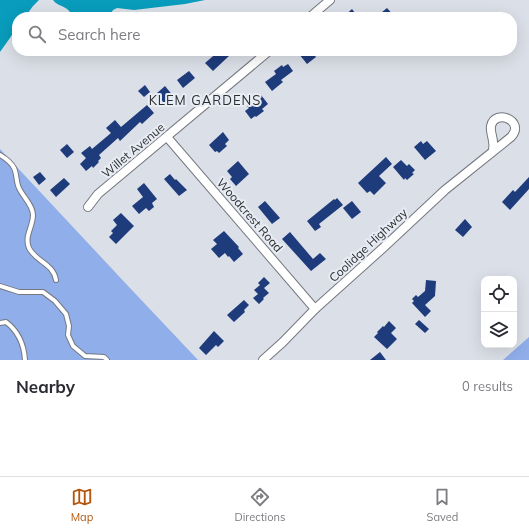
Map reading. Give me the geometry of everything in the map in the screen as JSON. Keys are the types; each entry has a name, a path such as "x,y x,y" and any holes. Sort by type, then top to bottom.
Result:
{"street":[{"path":"316,12 330,0"},
{"name":"Willet Avenue","path":"88,207 98,194 263,56"},
{"name":"Woodcrest Road","path":"167,137 315,309"},
{"name":"Coolidge Highway","path":"263,360 315,309 445,190 493,151"}],"lane":[{"path":"0,155 14,168 18,188 30,205 33,214 27,238 29,247 34,256 50,267 55,274 56,280"},
{"path":"0,286 19,292 43,292 55,301 66,314 69,326 68,335 73,346 85,356 104,357 107,360"},
{"path":"0,323 6,322 16,331 21,342 25,360"}],"shaded area":[{"path":"0,0 39,0 29,12 12,12 12,35 0,52"},
{"path":"53,0 205,0 134,10 117,8 112,12 70,12 66,8 57,4"},
{"path":"0,149 129,287 198,360 0,360"},
{"path":"529,337 529,360 503,360 517,348"}],"building":[{"path":"387,8 391,12 382,12"},
{"path":"213,56 229,56 213,71 205,63"},
{"path":"301,56 315,56 316,57 307,64"},
{"path":"288,64 293,71 281,80 283,82 272,91 265,82 276,74 274,71 282,65 283,67"},
{"path":"189,71 195,78 183,88 177,80"},
{"path":"145,85 150,92 144,97 138,91"},
{"path":"165,86 174,97 165,104 156,94"},
{"path":"261,95 268,104 262,109 264,111 251,119 245,111 249,108 247,106"},
{"path":"147,105 154,113 142,124 140,122 120,141 118,138 99,155 101,158 98,161 99,162 93,168 92,166 86,171 80,164 86,158 81,153 90,146 92,149 111,133 106,128 115,120 121,127"},
{"path":"223,132 229,140 225,144 227,146 219,153 217,151 215,152 209,145"},
{"path":"421,141 423,144 427,141 436,151 425,160 414,147"},
{"path":"67,144 74,152 67,158 60,150"},
{"path":"386,157 392,164 379,176 386,183 374,195 370,191 367,193 358,183"},
{"path":"401,160 407,166 409,164 415,170 412,173 414,174 407,180 405,178 404,180 393,167"},
{"path":"238,161 249,174 236,186 230,179 232,177 227,171"},
{"path":"40,172 46,179 39,185 33,177"},
{"path":"170,174 187,190 179,196 164,179"},
{"path":"529,177 529,189 510,210 502,202 513,190 515,192"},
{"path":"64,178 70,184 56,197 50,190"},
{"path":"144,183 157,199 152,203 154,207 149,211 146,208 139,214 132,206 143,197 137,189"},
{"path":"337,198 343,205 319,224 321,227 315,231 307,221"},
{"path":"265,201 280,218 272,224 258,207"},
{"path":"352,201 361,212 352,219 343,208"},
{"path":"121,213 134,226 116,244 109,237 113,233 111,231 117,225 113,220"},
{"path":"465,219 472,227 463,237 455,230"},
{"path":"224,231 239,247 238,248 243,254 234,262 225,253 219,258 211,249 217,244 213,240"},
{"path":"290,232 313,259 320,253 326,259 311,271 282,239"},
{"path":"264,277 270,283 264,288 269,293 259,304 253,298 258,294 254,290 260,285 258,283"},
{"path":"426,280 436,281 435,296 425,305 431,311 425,317 412,303 414,301 412,299 416,295 418,297 425,291"},
{"path":"244,300 249,305 244,310 245,312 234,322 227,315"},
{"path":"419,320 429,329 425,333 415,324"},
{"path":"389,321 396,328 391,333 397,339 387,349 374,337 378,333 377,332"},
{"path":"214,331 224,341 218,347 216,345 206,355 199,348"},
{"path":"380,352 386,360 370,360"}],"district":[{"name":"KLEM GARDENS","path":"205,100"}]}
